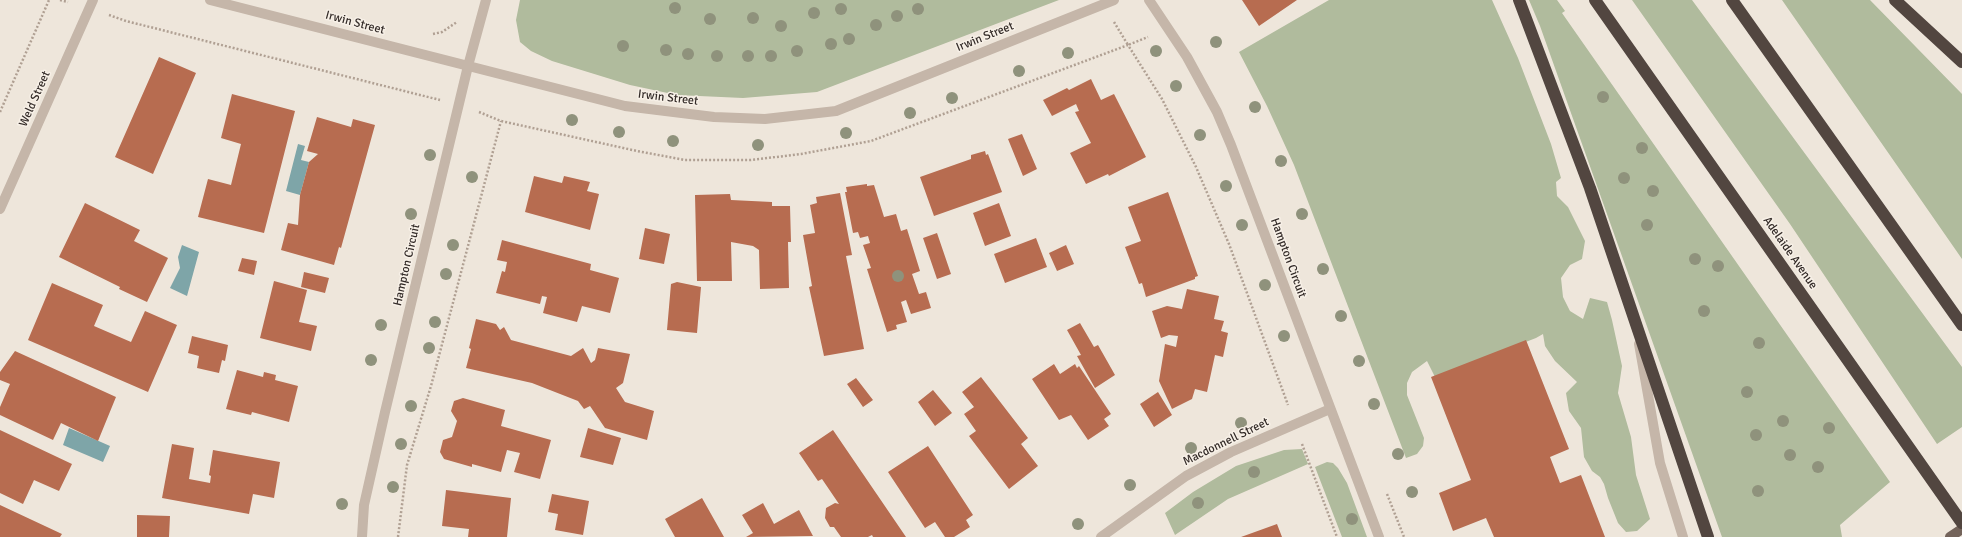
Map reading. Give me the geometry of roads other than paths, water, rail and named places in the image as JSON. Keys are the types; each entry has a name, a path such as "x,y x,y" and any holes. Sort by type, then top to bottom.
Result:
{"highway":[{"path":"1519,0 1590,188 1708,537"},
{"name":"Adelaide Avenue","path":"1595,0 1962,523"},
{"path":"1732,0 1962,325"},
{"path":"1895,0 1962,62"}],"main road":[{"path":"1950,537 1962,529"}],"street":[{"name":"Irwin Street","path":"210,0 275,15 625,106 714,117 765,119 836,111 1114,0"},
{"name":"Hampton Circuit","path":"362,537 364,505 385,412 468,66 486,0"},
{"name":"Hampton Circuit","path":"1149,0 1187,57 1217,112 1239,166 1379,537"},
{"name":"Weld Street","path":"0,208 91,4"},
{"path":"1634,320 1660,463 1683,537"},
{"name":"Macdonnell Street","path":"1102,537 1186,476 1231,452 1330,409"}],"water":[{"path":"298,144 305,146 301,160 309,162 300,195 286,191"},
{"path":"182,245 199,252 187,296 170,288 180,268 178,257"},
{"path":"69,428 110,446 103,462 63,445"}]}
